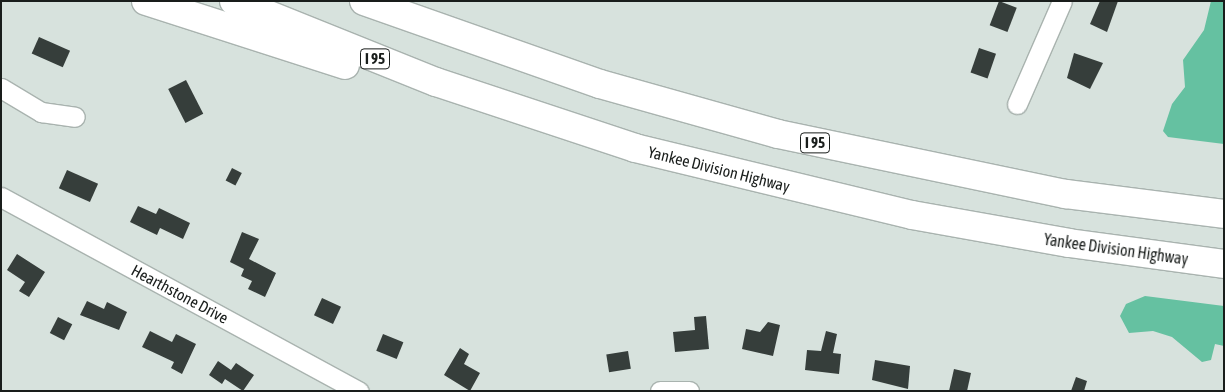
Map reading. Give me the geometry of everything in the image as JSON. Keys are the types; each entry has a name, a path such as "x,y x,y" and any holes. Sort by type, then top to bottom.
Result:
{"highway":[{"path":"146,1 353,67 519,110"},
{"name":"Yankee Division Highway","path":"234,1 436,82 644,150 912,215 1068,243 1224,264"},
{"name":"I 95","path":"364,1 417,22 600,84 778,134 1017,185 1224,214"},
{"path":"380,1 417,22"}],"street":[{"path":"1016,104 1062,1"},
{"path":"1,88 41,112 75,117"},
{"name":"Hearthstone Drive","path":"1,197 359,391"},
{"path":"660,391 689,391"}],"green space":[{"path":"1211,1 1224,1 1224,144 1168,137 1163,131 1172,104 1185,87 1183,60 1204,30"},
{"path":"1145,296 1224,306 1224,346 1215,344 1211,360 1202,362 1172,337 1153,331 1129,333 1120,316 1126,304"}],"building":[{"path":"999,1 1017,8 1007,32 990,25"},
{"path":"1100,1 1118,1 1107,32 1090,24"},
{"path":"39,37 70,51 63,67 32,53"},
{"path":"979,48 996,54 988,78 971,73"},
{"path":"1074,53 1103,63 1090,89 1067,78"},
{"path":"186,80 203,114 185,123 168,89"},
{"path":"232,168 242,173 235,185 226,180"},
{"path":"67,170 98,184 90,202 59,188"},
{"path":"138,206 156,214 159,208 190,223 183,239 160,228 157,235 130,222"},
{"path":"242,232 259,239 249,259 276,273 265,297 248,289 252,281 241,276 244,269 230,262"},
{"path":"17,254 45,272 29,297 19,291 25,282 7,270"},
{"path":"322,298 341,307 333,324 314,315"},
{"path":"87,301 104,309 107,302 127,312 119,330 80,315"},
{"path":"706,316 709,349 675,352 673,332 695,330 694,317"},
{"path":"58,317 72,324 64,340 50,333"},
{"path":"768,322 780,325 773,356 742,349 746,329 760,332"},
{"path":"150,331 172,342 176,334 196,344 182,374 171,368 174,362 142,347"},
{"path":"826,331 837,334 833,353 841,354 839,374 805,370 807,350 821,351"},
{"path":"383,334 403,342 397,359 376,351"},
{"path":"460,348 469,354 464,364 480,373 470,391 444,375"},
{"path":"628,351 631,369 609,372 606,354"},
{"path":"875,360 910,366 908,389 872,380"},
{"path":"218,361 231,370 236,363 254,375 243,391 225,379 222,384 209,375"},
{"path":"954,369 971,373 967,391 949,391"},
{"path":"1076,377 1087,381 1084,391 1071,391"}]}
